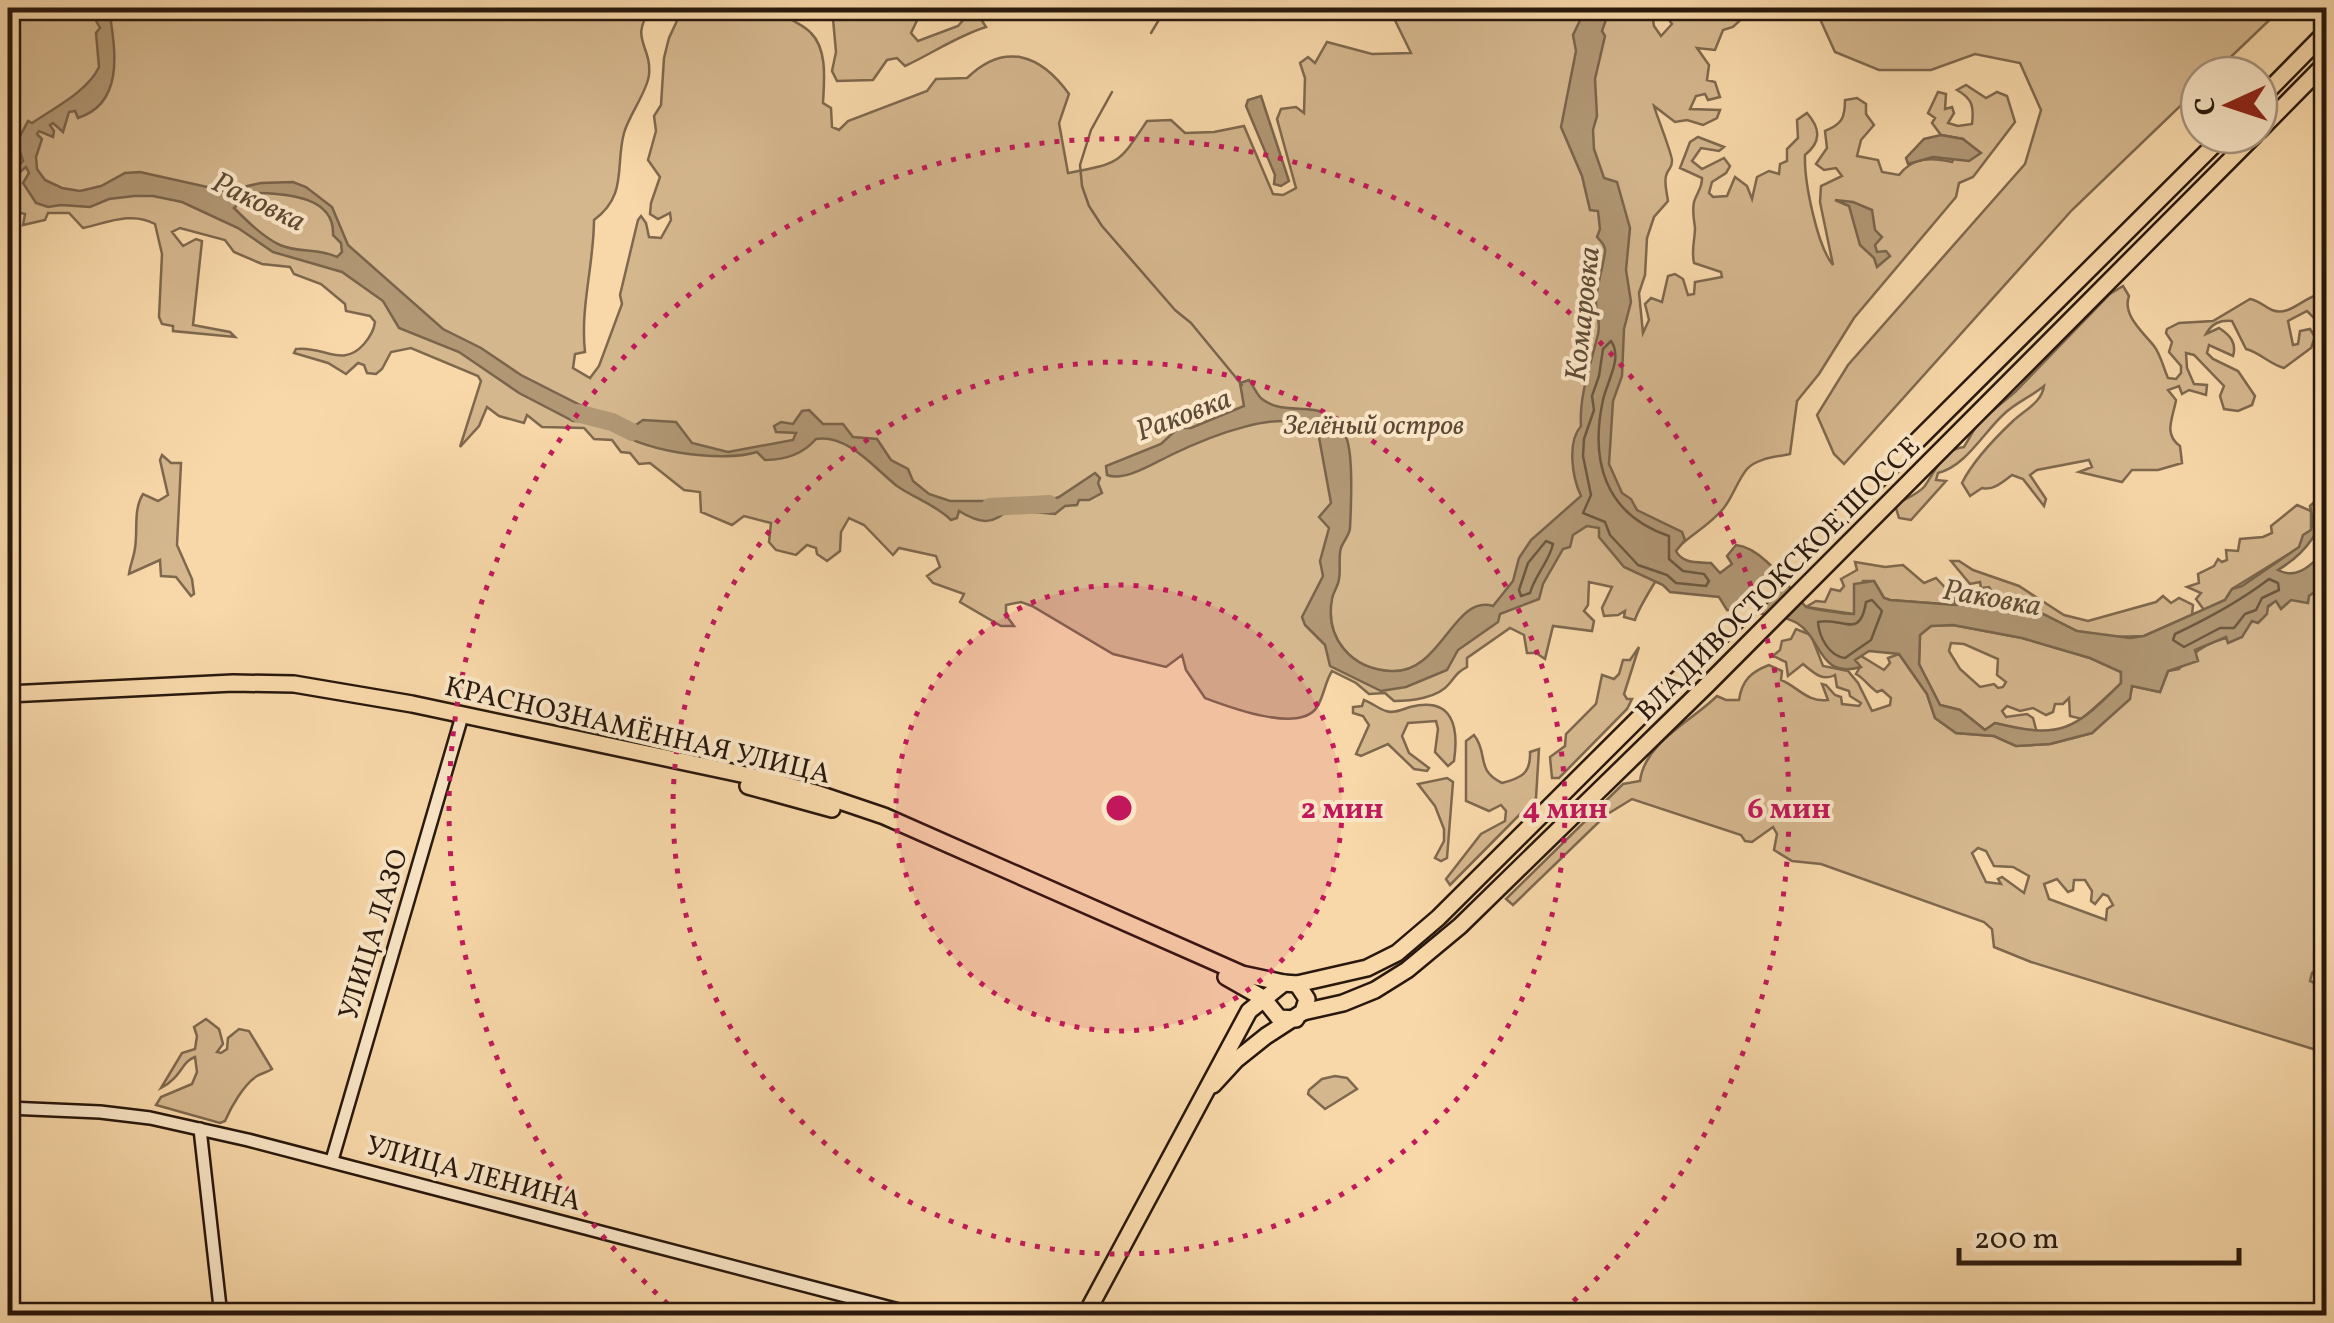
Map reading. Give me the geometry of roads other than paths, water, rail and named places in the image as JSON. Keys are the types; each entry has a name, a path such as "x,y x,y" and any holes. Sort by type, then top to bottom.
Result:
{"highway":[{"path":"2279,80 2326,32"},
{"name":"ВЛАДИВОСТОКСКОЕ ШОССЕ","path":"2279,111 2326,63"},
{"name":"ВЛАДИВОСТОКСКОЕ ШОССЕ","path":"1290,984 1367,968 1413,941 2204,155"},
{"name":"ВЛАДИВОСТОКСКОЕ ШОССЕ","path":"1204,1095 1236,1060 1266,1036 1300,1016 1375,990 1438,946 1708,685 2235,155"},
{"path":"1950,408 1960,414 1964,425"},
{"name":"КРАСНОЗНАМЁННАЯ УЛИЦА","path":"8,694 267,682 564,741 802,794 944,841 1242,974 1290,984"},
{"name":"КРАСНОЗНАМЁННАЯ УЛИЦА","path":"8,704 259,691 334,693 460,723 564,741"},
{"path":"1639,719 1649,724 1655,736"},
{"name":"КРАСНОЗНАМЁННАЯ УЛИЦА","path":"802,794 904,833 1223,976 1263,998 1279,1018 1300,1016"},
{"path":"1086,1316 1249,1011 1263,998 1290,984 1306,994 1300,1016"}],"main road":[{"name":"УЛИЦА ЛАЗО","path":"332,1160 460,723"},
{"name":"УЛИЦА ЛЕНИНА","path":"8,1108 100,1112 200,1129 332,1160 922,1316"},
{"path":"200,1129 221,1316"}],"water":[{"path":"77,8 109,8 114,55 111,86 94,110 78,118 75,111 69,112 63,132 53,123 53,137 39,131 42,139 37,169 45,180 80,191 101,186 125,173 140,172 225,191 261,183 293,182 306,187 332,207 348,245 443,329 582,406 600,421 573,421 519,393 459,352 399,328 383,301 342,272 273,252 238,228 182,202 134,196 109,199 90,207 48,207 36,203 23,183 29,173 26,167 20,172 23,161 17,142 28,121 32,123 70,98 94,76 99,67 96,33 100,28 91,12","holes":["249,194 296,197 318,205 332,222 333,235 341,243 342,252 337,257 294,249 261,233 234,208"]},
{"path":"1586,8 1610,8 1602,31 1605,36 1595,79 1594,149 1604,178 1617,182 1630,228 1626,270 1631,302 1624,329 1622,376 1613,401 1609,464 1622,493 1637,510 1682,532 1685,540 1676,551 1682,558 1711,563 1720,573 1732,564 1727,556 1736,545 1746,548 1775,570 1806,607 1854,614 1854,584 1874,581 1884,598 1890,600 1956,605 1984,601 2041,613 2077,631 2130,638 2144,636 2225,600 2232,589 2299,547 2303,535 2311,530 2310,506 2326,491 2323,516 2313,537 2278,570 2298,572 2326,551 2326,583 2309,596 2308,603 2291,600 2281,609 2276,601 2268,606 2267,614 2258,623 2252,621 2242,637 2228,643 2226,637 2195,650 2198,661 2168,671 2160,692 2132,686 2130,699 2092,733 2050,744 2016,746 1994,736 1956,733 1935,718 1927,694 1899,654 1869,651 1855,660 1861,667 1837,667 1829,663 1797,623 1772,615 1727,610 1719,597 1670,592 1624,567 1599,537 1599,528 1587,526 1573,535 1570,547 1563,549 1539,599 1500,614 1498,622 1458,650 1447,670 1406,687 1381,691 1330,666 1325,645 1302,617 1323,576 1320,561 1329,528 1319,517 1331,503 1318,432 1304,424 1267,422 1204,441 1131,474 1107,475 1106,466 1161,444 1178,428 1191,428 1244,406 1240,383 1249,380 1260,397 1273,405 1329,415 1338,423 1349,445 1350,528 1340,552 1331,613 1337,638 1353,658 1377,669 1408,669 1435,649 1467,612 1479,605 1493,606 1513,581 1519,558 1531,540 1581,496 1572,450 1581,426 1584,391 1599,330 1596,297 1605,249 1597,237 1598,211 1590,210 1582,176 1561,127 1576,51 1573,35","holes":["1953,625 2022,638 2090,658 2121,672 2121,683 2090,712 2065,727 2036,730 1995,723 1985,730 1960,710 1940,705 1919,664 1920,635 1931,626"]},
{"path":"1261,96 1289,181 1281,186 1274,184 1275,175 1246,106 1248,100"},
{"path":"1941,135 1963,139 1981,153 1969,161 1933,157 1908,164 1906,158 1924,139"},
{"path":"1835,200 1872,210 1875,230 1882,237 1875,245 1877,252 1886,251 1890,256 1877,267 1874,258 1860,245 1849,206"},
{"path":"809,410 823,424 843,424 853,437 877,439 891,460 908,469 913,481 929,494 950,501 1001,501 1012,506 993,520 974,519 959,511 957,518 951,520 897,486 850,447 828,439 816,439 793,455 765,460 757,452 723,456 680,453 638,442 609,425 616,421 630,429 643,420 676,422 692,443 728,452 793,440 796,433 776,432 774,426 781,422 793,424 802,411"},
{"path":"1095,473 1100,478 1102,493 1089,500 1079,500 1077,505 1065,506 1055,514 1034,512 1029,507 1059,497"}],"waterway":[{"path":"1151,33 1166,8"},
{"path":"1112,92 1091,130 1080,165 1089,206 1102,226 1242,385"},
{"name":"Раковка","path":"577,413 632,432"},
{"name":"Раковка","path":"990,507 1049,504"}],"water label":[{"name":"Комаровка","path":"1582,314"}],"park label":[{"name":"Зелёный остров","path":"1374,424"}]}
